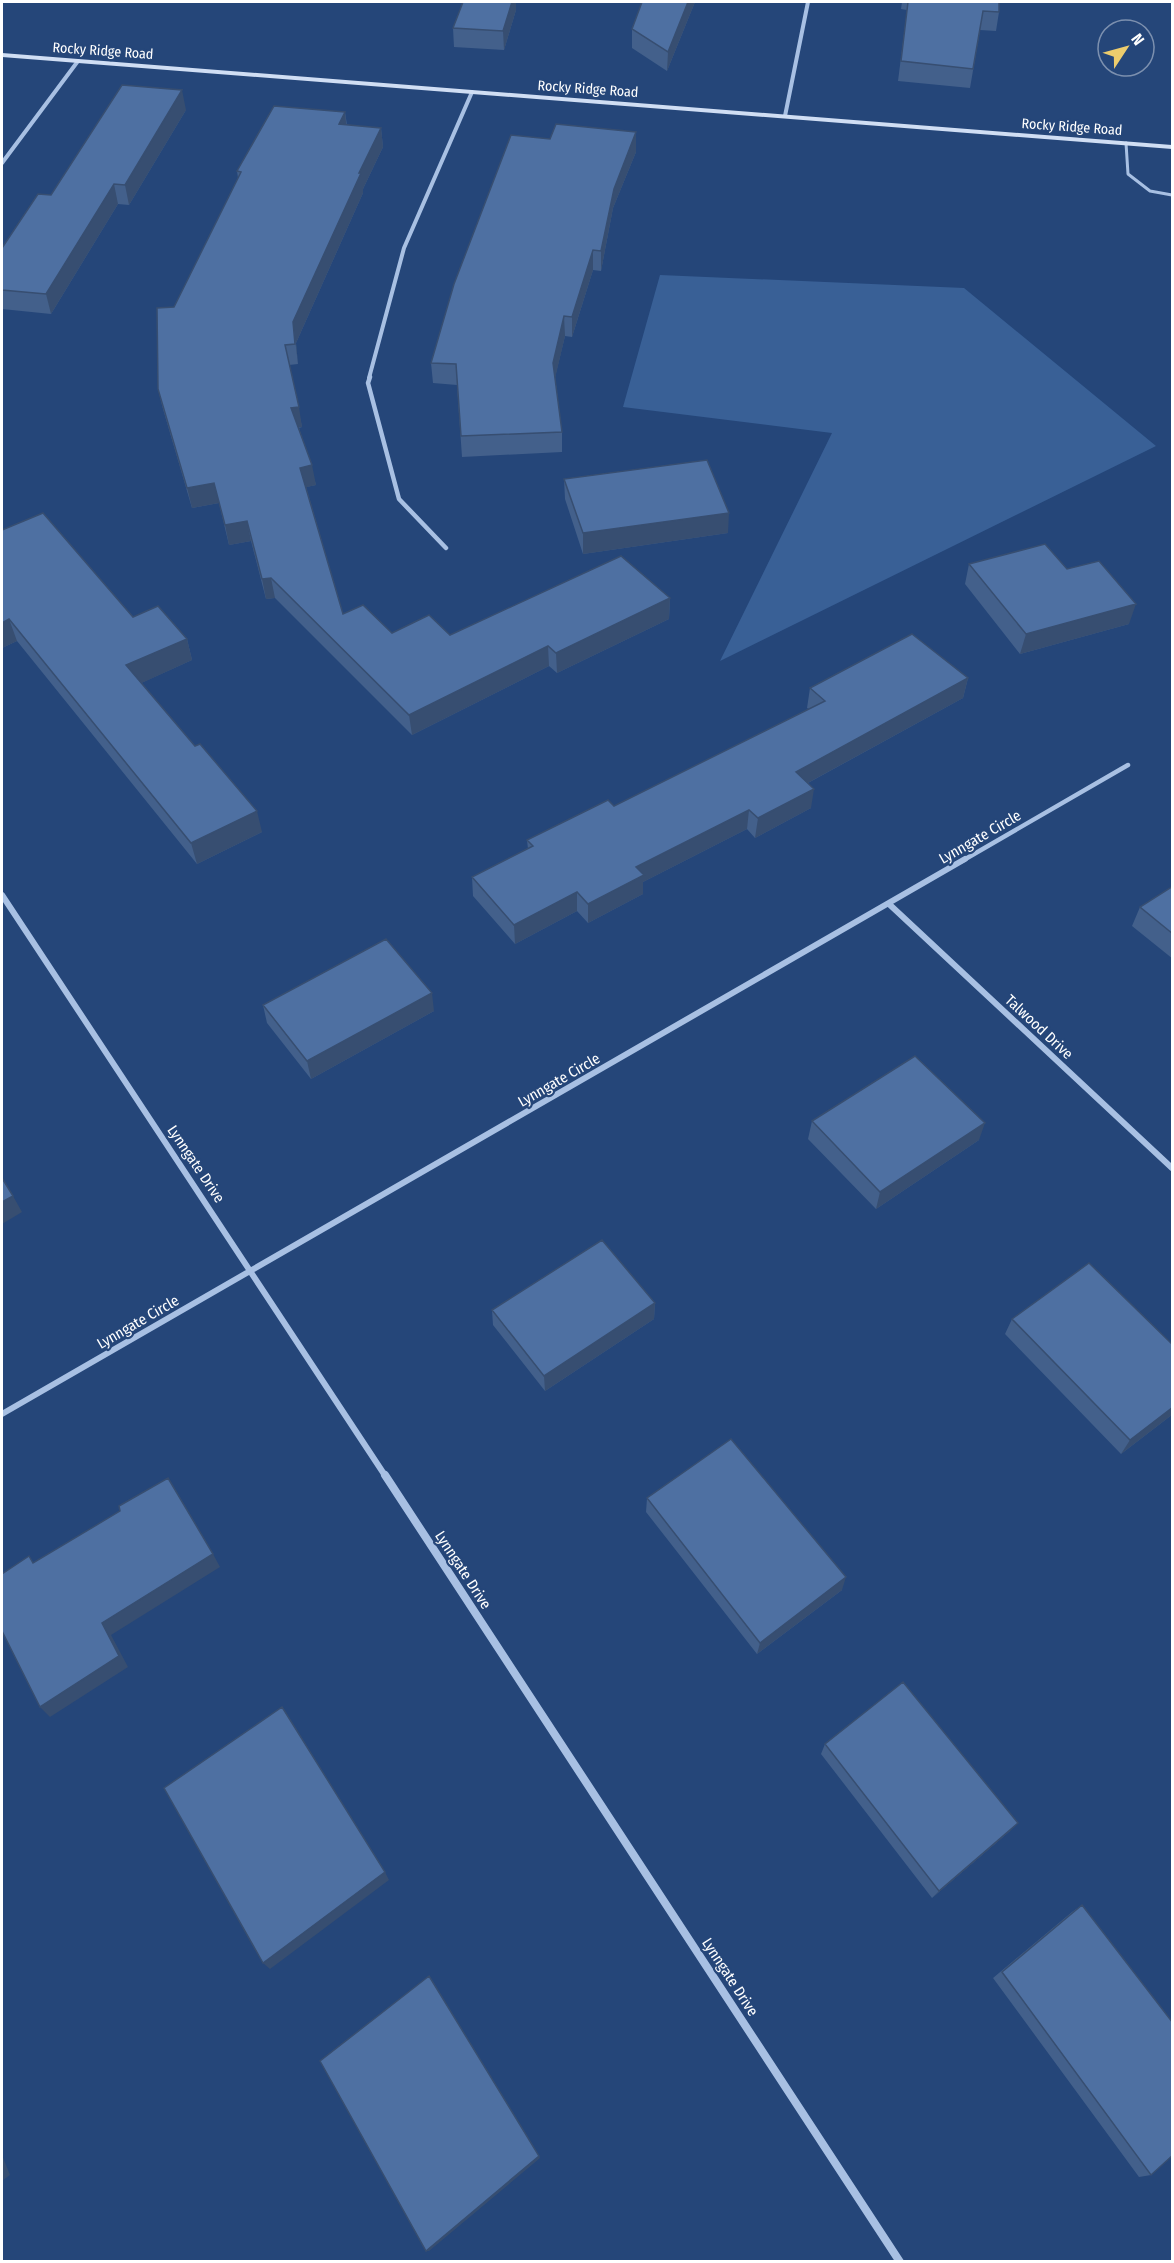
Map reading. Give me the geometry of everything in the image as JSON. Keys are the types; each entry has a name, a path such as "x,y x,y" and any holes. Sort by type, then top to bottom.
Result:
{"main road":[{"name":"Rocky Ridge Road","path":"2,55 1173,147"}],"street":[{"path":"784,116 808,2"},
{"path":"2,163 78,61"},
{"path":"446,548 399,499 368,383 404,248 472,92"},
{"name":"Lynngate Circle","path":"2,1414 1128,765"},
{"name":"Lynngate Drive","path":"2,895 251,1270 900,2262"},
{"name":"Talwood Drive","path":"889,904 1173,1168"}],"lane":[{"path":"1126,143 1128,174 1150,190 1173,195"}],"shaded area":[{"path":"660,275 964,288 1156,446 720,661 832,433 623,407"}],"building":[{"path":"463,2 512,2 503,31 453,28"},
{"path":"642,2 688,2 668,52 632,29"},
{"path":"908,2 999,2 999,12 983,11 973,69 901,61"},
{"path":"122,85 182,90 125,185 114,184 46,294 2,290 2,248 38,194 51,195"},
{"path":"274,106 345,112 339,124 381,128 293,322 295,344 285,345 299,407 291,408 312,465 300,468 343,614 363,605 392,633 429,615 450,635 621,556 670,598 556,653 548,646 409,715 271,578 262,579 247,521 225,525 214,483 187,488 158,389 157,308 174,307 241,172 237,171"},
{"path":"556,124 636,132 614,189 601,251 593,250 572,317 564,316 553,363 562,432 461,436 456,364 431,363 454,284 511,135 550,139"},
{"path":"707,460 729,513 583,533 564,479"},
{"path":"43,513 133,617 158,606 187,639 126,665 195,746 200,744 257,811 191,843 9,619 2,623 2,530"},
{"path":"1045,544 1067,569 1099,561 1136,604 1026,634 969,564"},
{"path":"912,634 968,678 796,772 814,789 758,818 749,810 636,867 644,875 588,904 577,892 514,925 472,877 533,846 527,840 608,800 614,806 825,701 810,688"},
{"path":"1173,886 1173,934 1140,907"},
{"path":"386,939 432,993 307,1061 263,1005"},
{"path":"915,1056 985,1123 880,1192 812,1121"},
{"path":"2,1178 13,1196 2,1202"},
{"path":"602,1240 655,1303 544,1376 492,1310"},
{"path":"1089,1263 1173,1345 1173,1407 1130,1440 1012,1319"},
{"path":"731,1439 846,1577 760,1643 647,1498"},
{"path":"168,1478 213,1554 102,1623 119,1656 40,1707 2,1631 2,1574 29,1556 33,1563 120,1511 119,1506"},
{"path":"903,1682 1018,1823 939,1891 825,1744"},
{"path":"282,1707 385,1872 263,1963 164,1788"},
{"path":"1082,1905 1173,2023 1173,2155 1151,2175 1002,1972"},
{"path":"429,1976 539,2156 426,2251 320,2061"}]}
